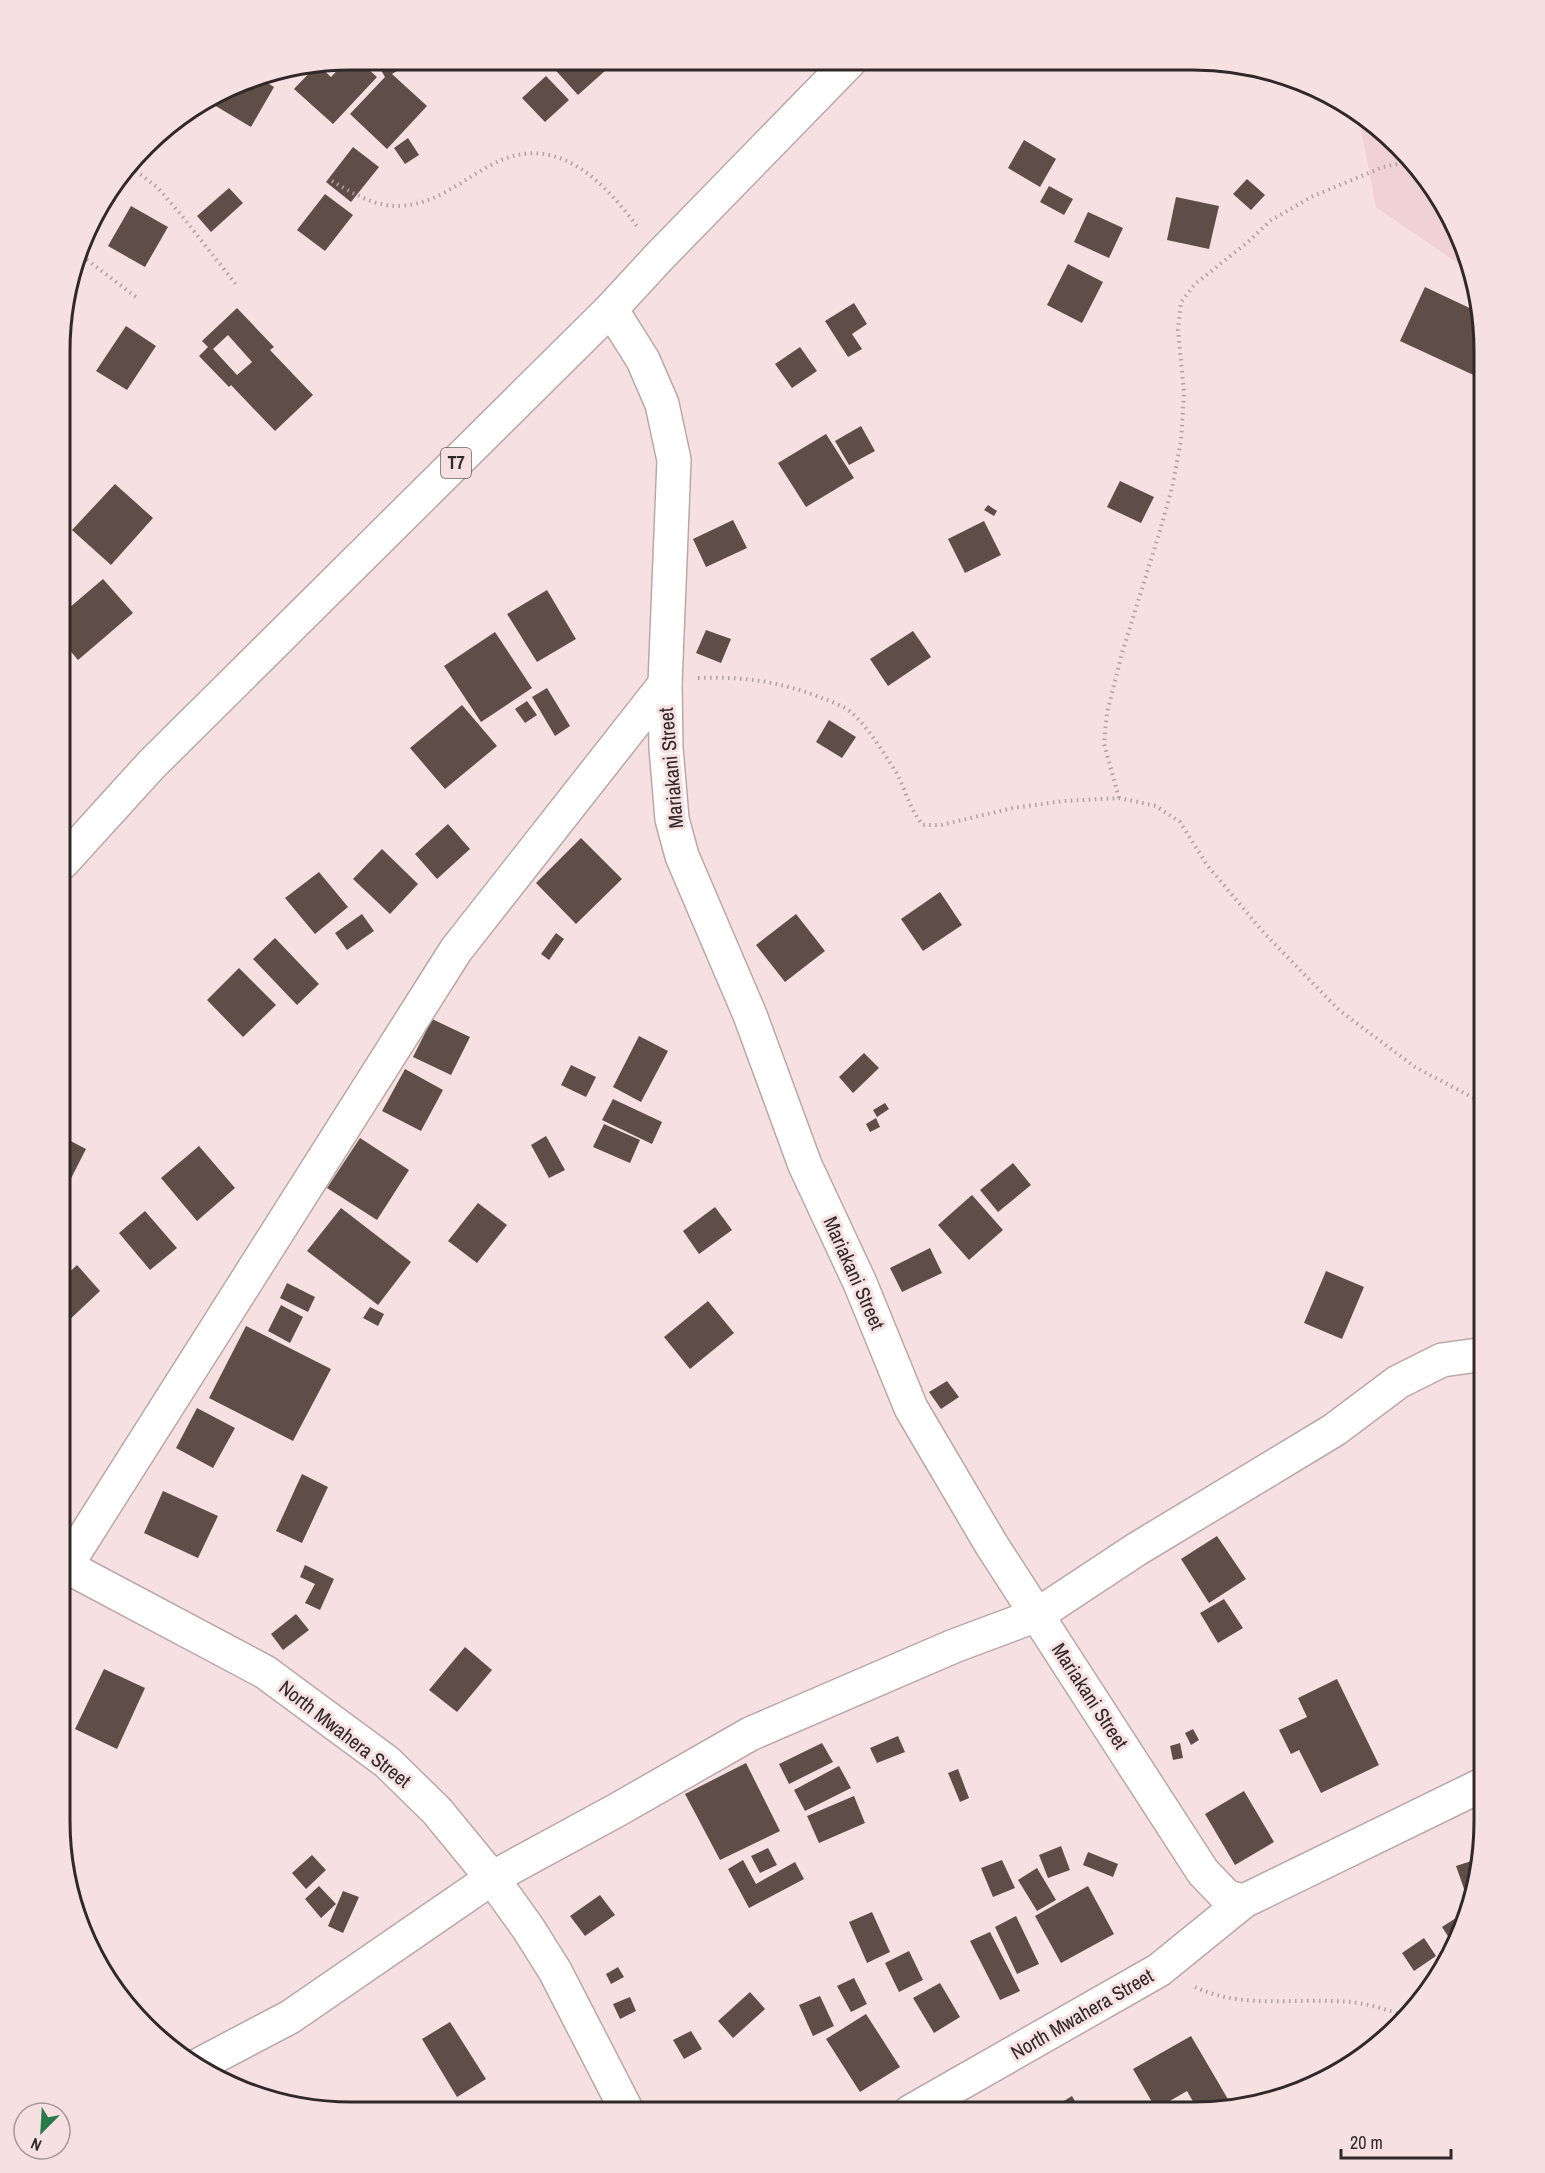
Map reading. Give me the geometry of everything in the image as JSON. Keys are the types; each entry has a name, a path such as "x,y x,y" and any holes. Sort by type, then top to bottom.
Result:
{"main road":[{"name":"T7","path":"70,854 152,764 611,309 658,256 842,70"},
{"name":"Mariakani Street","path":"611,309 643,360 662,404 674,460 665,684 666,748 672,819 692,884 750,1014 806,1165 860,1283 911,1408 990,1544 1203,1872 1227,1897 1244,1901"},
{"path":"70,1554 456,950 665,684"},
{"path":"205,2062 290,2017 492,1878 750,1734 954,1646 1037,1615 1137,1549 1334,1430 1398,1382 1442,1360 1474,1356"},
{"name":"North Mwahera Street","path":"70,1569 266,1672 387,1762 437,1811 492,1878 555,1971 622,2102"},
{"path":"1244,1901 1474,1789"},
{"name":"North Mwahera Street","path":"928,2102 1159,1970 1244,1901"}],"path":[{"path":"332,181 373,202 398,206 420,203 438,197 491,165 516,154 542,153 563,158 585,171 609,193 658,256"},
{"path":"1119,798 1104,744 1107,713 1122,653 1166,511 1181,441 1185,393 1178,330 1181,302 1195,284 1248,242 1270,220 1311,197 1383,167 1402,163"},
{"path":"136,171 158,189 176,209 238,287"},
{"path":"86,259 136,297"},
{"path":"665,684 720,677 765,680 807,692 850,712 869,732 898,776 914,814 923,825 941,825 1012,808 1064,801 1119,798 1156,806 1180,822 1207,865 1257,925 1339,1010 1415,1067 1474,1098"},
{"path":"1159,1970 1209,1994 1242,2001 1351,2002 1398,2014"}],"shaded area":[{"path":"1360,126 1379,140 1405,166 1427,195 1446,227 1461,266 1376,207"}],"building":[{"path":"369,70 377,77 333,124 294,89 308,74 325,72 331,77 337,71"},
{"path":"381,70 399,70 392,74 427,106 387,149 350,114 385,77"},
{"path":"555,70 606,70 578,95"},
{"path":"546,76 569,100 545,122 522,98"},
{"path":"268,83 274,87 251,127 215,106"},
{"path":"408,138 419,155 405,164 394,148"},
{"path":"1024,140 1056,159 1040,187 1008,168"},
{"path":"353,147 379,167 351,202 326,182"},
{"path":"1247,179 1265,195 1251,210 1233,194"},
{"path":"1049,186 1073,199 1064,215 1040,202"},
{"path":"229,188 243,203 211,232 197,216"},
{"path":"325,194 353,215 325,251 297,230"},
{"path":"1176,197 1219,206 1209,249 1167,240"},
{"path":"131,206 168,227 145,267 108,246"},
{"path":"1088,212 1123,228 1109,258 1074,242"},
{"path":"1068,264 1103,282 1082,323 1047,305"},
{"path":"1425,287 1471,309 1474,333 1474,375 1400,341"},
{"path":"854,303 867,324 852,334 862,349 848,357 825,321"},
{"path":"237,308 274,347 270,350 313,395 275,431 231,385 229,387 199,356 208,347 202,341","holes":["228,335 252,362 237,375 213,349"]},
{"path":"126,326 156,346 127,390 96,371"},
{"path":"800,347 817,371 792,388 775,364"},
{"path":"861,426 875,451 849,465 835,441"},
{"path":"826,434 854,478 806,507 778,463"},
{"path":"1120,481 1154,497 1141,523 1107,507"},
{"path":"115,484 153,518 111,565 72,530"},
{"path":"988,505 997,511 994,516 984,510"},
{"path":"733,520 747,548 706,567 693,539"},
{"path":"984,521 1001,555 965,573 948,539"},
{"path":"103,579 133,613 78,660 70,650 70,607"},
{"path":"547,590 576,639 537,662 507,614"},
{"path":"706,630 731,639 721,663 696,653"},
{"path":"913,631 931,657 888,686 870,659"},
{"path":"495,632 532,688 481,722 444,666"},
{"path":"547,688 570,726 555,736 532,697"},
{"path":"527,701 537,715 525,723 515,709"},
{"path":"462,705 497,746 445,789 410,748"},
{"path":"829,720 856,737 842,758 816,742"},
{"path":"448,824 470,849 437,879 415,854"},
{"path":"581,838 622,879 576,924 536,883"},
{"path":"382,849 418,884 390,914 353,879"},
{"path":"319,872 348,907 315,934 285,898"},
{"path":"940,892 962,925 923,951 901,919"},
{"path":"362,914 374,931 347,950 335,933"},
{"path":"796,914 825,951 785,982 756,945"},
{"path":"556,933 564,939 549,960 541,954"},
{"path":"275,938 319,984 297,1005 253,959"},
{"path":"239,968 276,1005 243,1037 207,1000"},
{"path":"432,1019 470,1037 451,1075 413,1057"},
{"path":"639,1036 668,1051 641,1102 613,1087"},
{"path":"864,1053 879,1068 853,1093 839,1077"},
{"path":"571,1065 596,1077 586,1097 561,1085"},
{"path":"405,1069 443,1090 421,1131 382,1111"},
{"path":"613,1099 662,1122 652,1144 602,1120"},
{"path":"885,1103 889,1109 877,1117 873,1110"},
{"path":"876,1118 880,1127 870,1132 866,1124"},
{"path":"604,1124 640,1140 630,1163 593,1147"},
{"path":"546,1136 565,1170 549,1178 531,1145"},
{"path":"360,1138 409,1170 377,1220 327,1188"},
{"path":"70,1141 86,1149 70,1180"},
{"path":"199,1146 235,1188 197,1221 161,1178"},
{"path":"1013,1163 1031,1185 998,1212 980,1190"},
{"path":"972,1195 1003,1230 969,1260 938,1225"},
{"path":"478,1203 507,1225 477,1263 448,1241"},
{"path":"715,1207 732,1230 699,1254 683,1231"},
{"path":"341,1208 411,1262 378,1305 307,1251"},
{"path":"145,1211 177,1248 150,1270 119,1233"},
{"path":"930,1248 942,1273 902,1292 890,1268"},
{"path":"77,1265 100,1291 70,1319 70,1272"},
{"path":"1326,1271 1364,1287 1342,1339 1304,1323"},
{"path":"287,1283 315,1297 308,1312 280,1298"},
{"path":"708,1301 734,1333 690,1369 664,1337"},
{"path":"281,1305 303,1317 290,1343 268,1331"},
{"path":"370,1307 384,1314 378,1326 363,1318"},
{"path":"246,1326 331,1369 293,1441 209,1398"},
{"path":"947,1381 959,1397 941,1409 929,1392"},
{"path":"197,1408 235,1428 213,1468 176,1448"},
{"path":"302,1474 328,1487 302,1543 276,1531"},
{"path":"163,1491 218,1516 198,1558 144,1533"},
{"path":"1217,1536 1246,1579 1209,1603 1181,1559"},
{"path":"305,1565 334,1579 320,1610 305,1603 315,1584 300,1577"},
{"path":"1224,1599 1243,1628 1218,1643 1200,1613"},
{"path":"296,1614 309,1630 283,1650 271,1634"},
{"path":"465,1647 492,1670 457,1712 429,1690"},
{"path":"104,1669 145,1688 117,1749 75,1729"},
{"path":"1337,1679 1379,1765 1321,1793 1299,1750 1291,1754 1279,1730 1307,1717 1298,1698"},
{"path":"1193,1729 1199,1740 1191,1745 1185,1733"},
{"path":"898,1736 905,1752 877,1763 870,1748"},
{"path":"822,1743 833,1762 789,1784 779,1764"},
{"path":"1180,1743 1183,1758 1173,1760 1170,1746"},
{"path":"746,1763 780,1831 720,1860 685,1794"},
{"path":"839,1766 851,1788 805,1811 794,1790"},
{"path":"958,1769 969,1798 960,1802 948,1773"},
{"path":"1244,1791 1274,1842 1235,1865 1205,1814"},
{"path":"854,1796 865,1823 819,1843 807,1816"},
{"path":"1061,1846 1070,1870 1048,1878 1039,1855"},
{"path":"768,1848 777,1865 760,1873 751,1856"},
{"path":"1088,1852 1118,1864 1113,1877 1083,1865"},
{"path":"312,1855 326,1870 306,1889 292,1873"},
{"path":"743,1860 756,1884 795,1862 804,1879 749,1908 728,1869"},
{"path":"1002,1860 1015,1888 993,1897 981,1868"},
{"path":"1471,1861 1465,1893 1456,1866"},
{"path":"1037,1868 1056,1900 1037,1911 1018,1880"},
{"path":"319,1886 336,1904 321,1918 305,1899"},
{"path":"1088,1886 1114,1934 1061,1963 1035,1916"},
{"path":"343,1891 359,1897 343,1933 328,1926"},
{"path":"600,1895 615,1915 585,1936 570,1916"},
{"path":"872,1912 890,1952 867,1963 849,1922"},
{"path":"1016,1916 1039,1964 1017,1974 995,1927"},
{"path":"1458,1917 1449,1938 1442,1927"},
{"path":"990,1932 1020,1991 1000,2000 970,1941"},
{"path":"1424,1938 1436,1956 1414,1971 1402,1953"},
{"path":"909,1951 923,1980 899,1992 885,1963"},
{"path":"618,1967 624,1977 611,1984 606,1974"},
{"path":"854,1978 867,2004 851,2012 837,1986"},
{"path":"940,1983 960,2017 934,2033 913,1998"},
{"path":"750,1992 765,2009 733,2038 718,2021"},
{"path":"820,1996 834,2026 813,2036 799,2005"},
{"path":"630,1997 636,2011 620,2019 613,2004"},
{"path":"866,2014 900,2067 860,2092 826,2039"},
{"path":"450,2022 486,2079 457,2097 422,2039"},
{"path":"691,2031 702,2049 684,2059 673,2040"},
{"path":"1191,2036 1229,2100 1193,2102 1187,2091 1168,2102 1152,2102 1133,2069"},
{"path":"1072,2096 1076,2102 1062,2102"}]}
